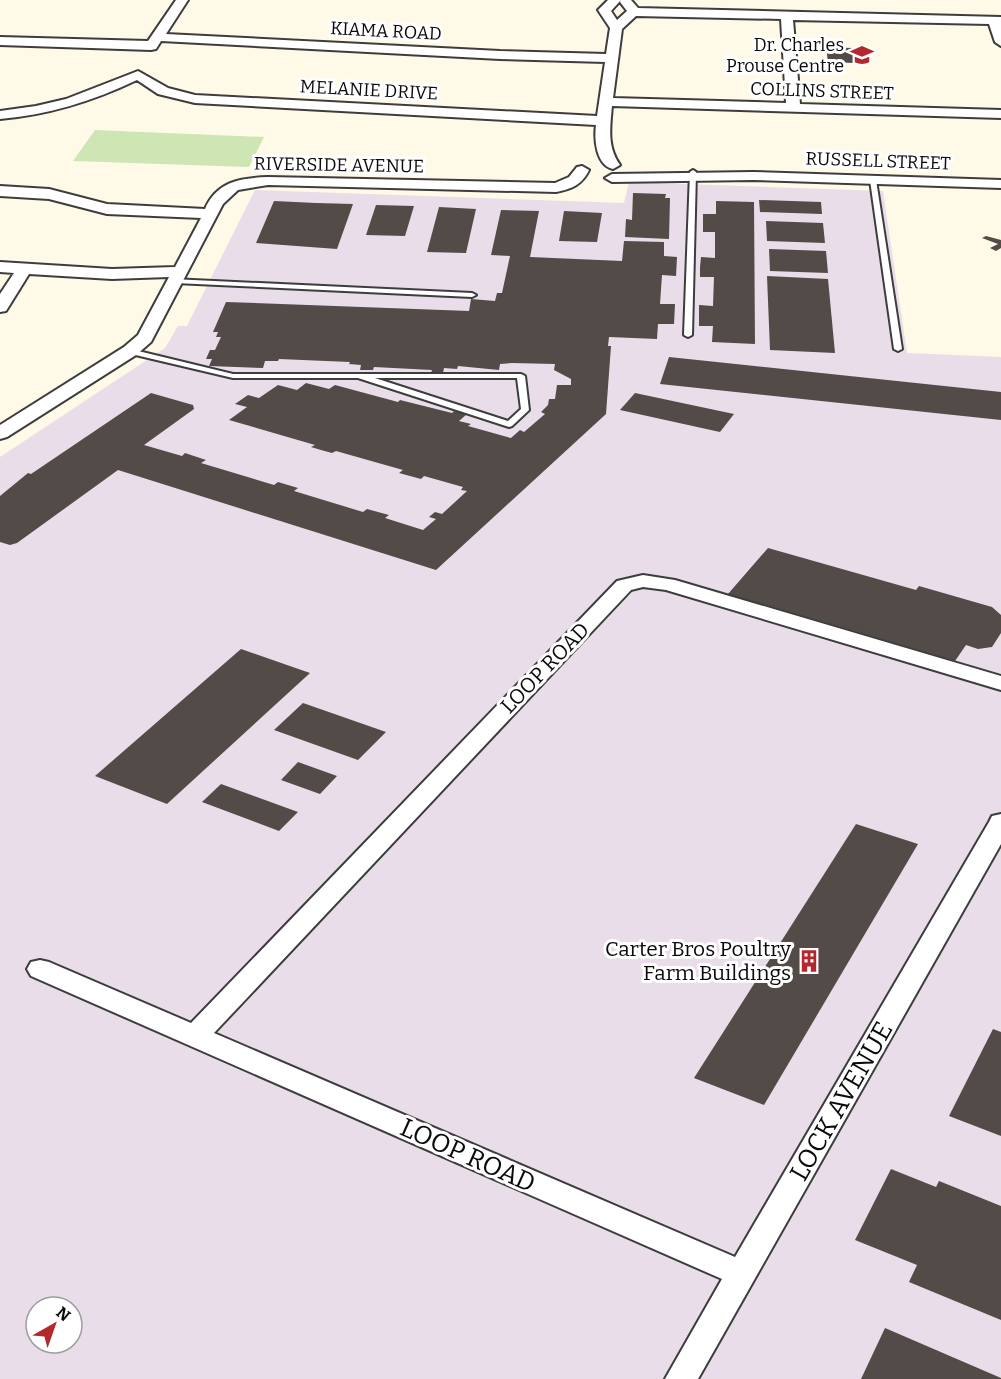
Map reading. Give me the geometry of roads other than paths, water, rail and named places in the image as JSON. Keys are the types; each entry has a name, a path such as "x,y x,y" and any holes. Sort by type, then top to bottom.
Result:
{"street":[{"path":"0,115 56,106 105,91 147,55 183,0"},
{"path":"603,127 582,169 591,177 606,176 603,127 616,28 610,6 669,11 998,20 1001,42"},
{"path":"616,28 630,8"},
{"path":"785,15 793,108"},
{"name":"KIAMA ROAD","path":"0,41 147,55 500,55 612,58"},
{"name":"MELANIE DRIVE","path":"147,55 163,91 195,99 603,127"},
{"name":"COLLINS STREET","path":"606,102 1001,114"},
{"name":"RIVERSIDE AVENUE","path":"0,433 130,351 145,338 211,214 217,198 225,190 241,183 259,181 556,188 572,183 579,177 582,169"},
{"name":"RUSSELL STREET","path":"606,176 693,174 1001,184"},
{"name":"RIVERSIDE AVENUE","path":"507,188 558,194 606,176"},
{"path":"0,191 49,194 107,209 211,214"},
{"path":"0,267 177,276"},
{"path":"0,307 24,269"},
{"name":"LOOP ROAD","path":"195,1036 624,585 643,581 668,584 1001,683"},
{"name":"LOCK AVENUE","path":"681,1379 741,1274 992,858 1001,822"},
{"name":"LOOP ROAD","path":"40,969 741,1274"}],"lane":[{"path":"688,335 693,174"},
{"path":"873,180 898,350"},
{"path":"177,276 472,295"},
{"path":"130,351 233,376 358,376 521,376 525,410 509,424 358,376"}],"place":[{"name":"Dr. Charles Prouse Centre","path":"862,55"},
{"name":"Carter Bros Poultry Farm Buildings","path":"809,961"}]}
